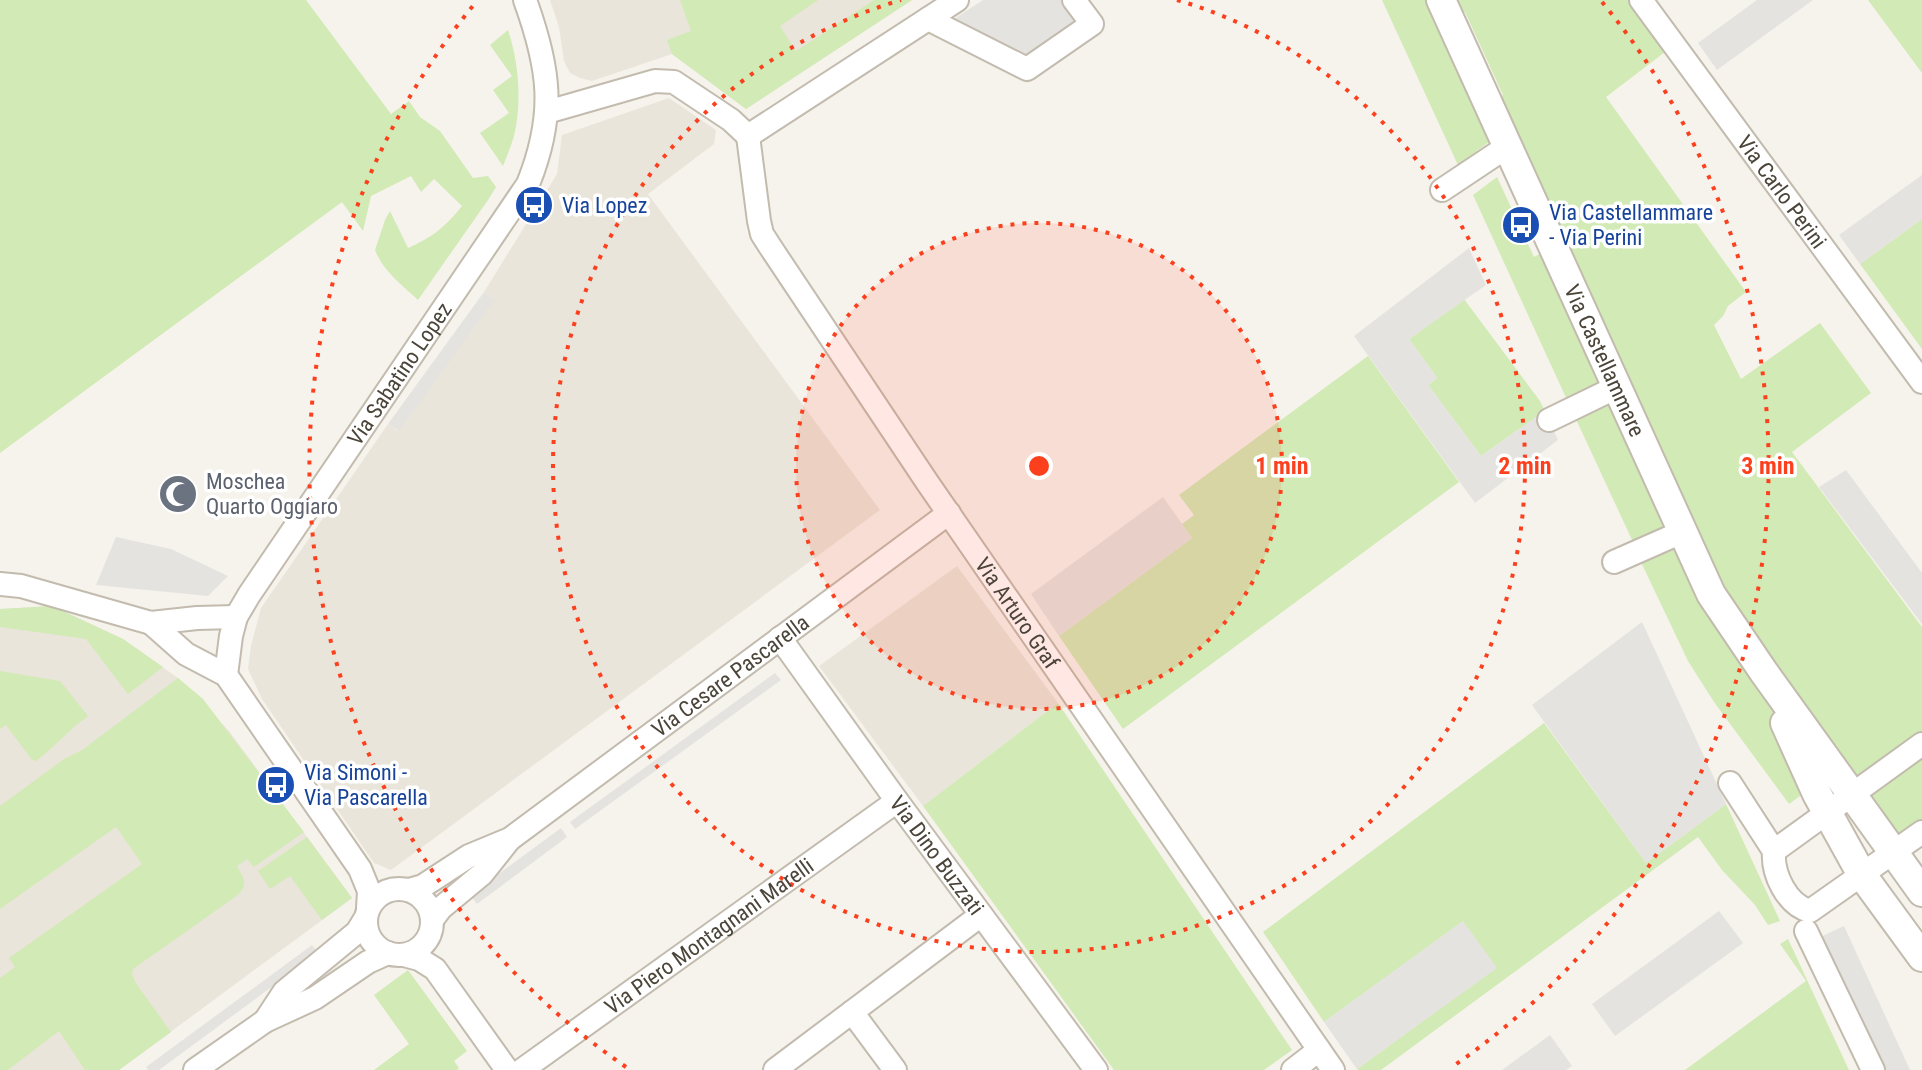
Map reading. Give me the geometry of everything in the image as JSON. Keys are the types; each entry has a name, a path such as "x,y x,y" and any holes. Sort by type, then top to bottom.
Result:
{"street":[{"name":"Via Sabatino Lopez","path":"226,675 236,617 528,184 538,160 547,112 547,81 525,0"},
{"path":"547,112 655,81 666,81 674,82 731,120 748,136 957,0"},
{"path":"928,19 1027,69 1092,24 1074,0"},
{"name":"Via Castellammare","path":"1441,0 1711,594 1922,892"},
{"name":"Via Carlo Perini","path":"1649,3 1922,382"},
{"name":"Via Arturo Graf","path":"748,136 762,234 949,513 1333,1070"},
{"path":"1442,190 1508,146"},
{"path":"1549,420 1617,387"},
{"name":"Via Cesare Pascarella","path":"510,839 949,513"},
{"path":"1614,562 1682,532"},
{"path":"0,584 21,586 151,623 236,617"},
{"path":"151,623 186,654 226,675 360,869 369,891 366,930 370,940 378,948 419,959 435,969"},
{"name":"Via Dino Buzzati","path":"780,638 1096,1070"},
{"name":"Via Castellammare","path":"1763,671 1827,812 1862,875 1922,957"},
{"path":"1774,851 1922,744"},
{"path":"1730,783 1774,851 1773,862 1789,897 1794,905 1810,911 1922,832"},
{"name":"Via Piero Montagnani Marelli","path":"522,1070 897,801"},
{"path":"265,1021 284,992 357,932 374,898 383,892 423,886 469,856 510,839"},
{"path":"195,1070 265,1021 315,998 368,962 419,949 441,908 482,874 510,839"},
{"path":"360,869 376,882 424,899 430,909 430,954 435,969 507,1070"},
{"path":"775,1070 981,915"},
{"path":"1806,931 1873,1070"},
{"path":"852,1012 895,1070"},
{"path":"1293,1070 1319,1050"}],"shaded area":[{"path":"550,0 912,0 746,109 672,54 592,81 570,73 564,61 559,27"},
{"path":"983,0 1063,0 1078,21 1025,58 951,21"},
{"path":"1757,0 1813,0 1717,70 1698,43"},
{"path":"669,98 716,130 714,144 648,194 880,510 391,870 374,863 262,699 248,669 261,608 388,424 398,431 493,299 484,292 557,174 562,135"},
{"path":"1922,175 1922,219 1860,264 1839,235"},
{"path":"1469,248 1486,285 1409,339 1437,378 1428,385 1481,456 1545,411 1558,440 1475,503 1354,336"},
{"path":"484,292 494,300 399,431 388,424"},
{"path":"1846,470 1922,573 1922,624 1819,487"},
{"path":"1163,497 1192,538 1059,636 1031,594"},
{"path":"116,537 171,549 228,576 208,596 96,585"},
{"path":"957,566 1058,703 923,806 819,666"},
{"path":"52,606 123,639 178,678 229,731 352,898 119,1070 0,1070 0,609"},
{"path":"1642,622 1726,804 1646,863 1532,705"},
{"path":"775,673 781,680 575,829 570,822"},
{"path":"561,828 567,837 477,904 470,895"},
{"path":"1719,911 1743,943 1615,1036 1592,1004"},
{"path":"1463,921 1497,968 1357,1069 1324,1022"},
{"path":"1844,926 1910,1070 1866,1070 1808,943"},
{"path":"312,945 318,953 159,1070 148,1070 146,1067"},
{"path":"1550,1035 1572,1066 1566,1070 1502,1070"}],"green space":[{"path":"0,0 306,0 391,114 409,101 420,117 440,131 473,178 488,176 496,187 418,300 378,258 375,250 385,220 390,211 408,248 438,231 462,206 434,179 421,192 411,176 371,196 363,231 342,202 0,453"},
{"path":"680,0 818,0 780,26 796,51 874,0 912,0 746,109 672,54 667,40 691,31"},
{"path":"1382,0 1429,0 1493,139 1458,165"},
{"path":"1453,0 1632,0 1669,49 1606,97 1746,292 1728,306 1714,325 1741,379 1820,323 1871,393 1792,452 1922,627 1922,737 1897,748 1872,771 1854,774 1739,613 1711,562 1498,99 1503,95 1465,12 1459,14"},
{"path":"1868,0 1922,0 1922,73"},
{"path":"508,30 517,69 519,97 514,136 503,166 480,133 509,113 493,90 512,76 490,45"},
{"path":"1497,177 1534,257 1545,251 1606,385 1568,402 1473,195"},
{"path":"1922,219 1922,349 1860,264"},
{"path":"1464,299 1545,411 1481,456 1428,385 1437,378 1409,339"},
{"path":"1368,356 1459,482 1123,729 1059,636 1192,538 1182,524 1194,515 1179,495"},
{"path":"1612,400 1670,525 1633,542 1575,417"},
{"path":"1673,544 1772,705 1794,757 1800,796 1789,804 1714,702 1688,661 1640,560"},
{"path":"52,606 123,639 163,667 128,694 86,639 0,627 0,609"},
{"path":"0,671 60,681 88,716 43,756 32,760 6,725 0,729"},
{"path":"178,678 203,699 304,832 254,867 247,859 237,866 244,884 238,895 133,969 135,982 171,1032 119,1070 85,1070 59,1031 8,1070 0,1070 0,978 15,967 9,958 142,864 116,827 0,909 0,806 64,759 82,750"},
{"path":"1058,703 1292,1050 1264,1070 1114,1070 923,806"},
{"path":"1544,723 1646,863 1726,804 1780,921 1768,925 1698,837 1381,1070 1358,1070 1496,968 1462,922 1324,1022 1263,932"},
{"path":"1922,754 1922,823 1901,841 1866,793"},
{"path":"307,837 352,898 322,920 290,876 270,889 258,871"},
{"path":"1788,939 1849,1070 1685,1070 1806,981 1780,944"},
{"path":"408,970 467,1051 454,1061 459,1068 457,1070 374,1070 409,1044 374,995"}],"place":[{"name":"Via Lopez","path":"534,205"},
{"name":"Via Castellammare - Via Perini","path":"1521,225"},
{"name":"Moschea Quarto Oggiaro","path":"178,494"},
{"name":"Via Simoni - Via Pascarella","path":"276,785"}]}
